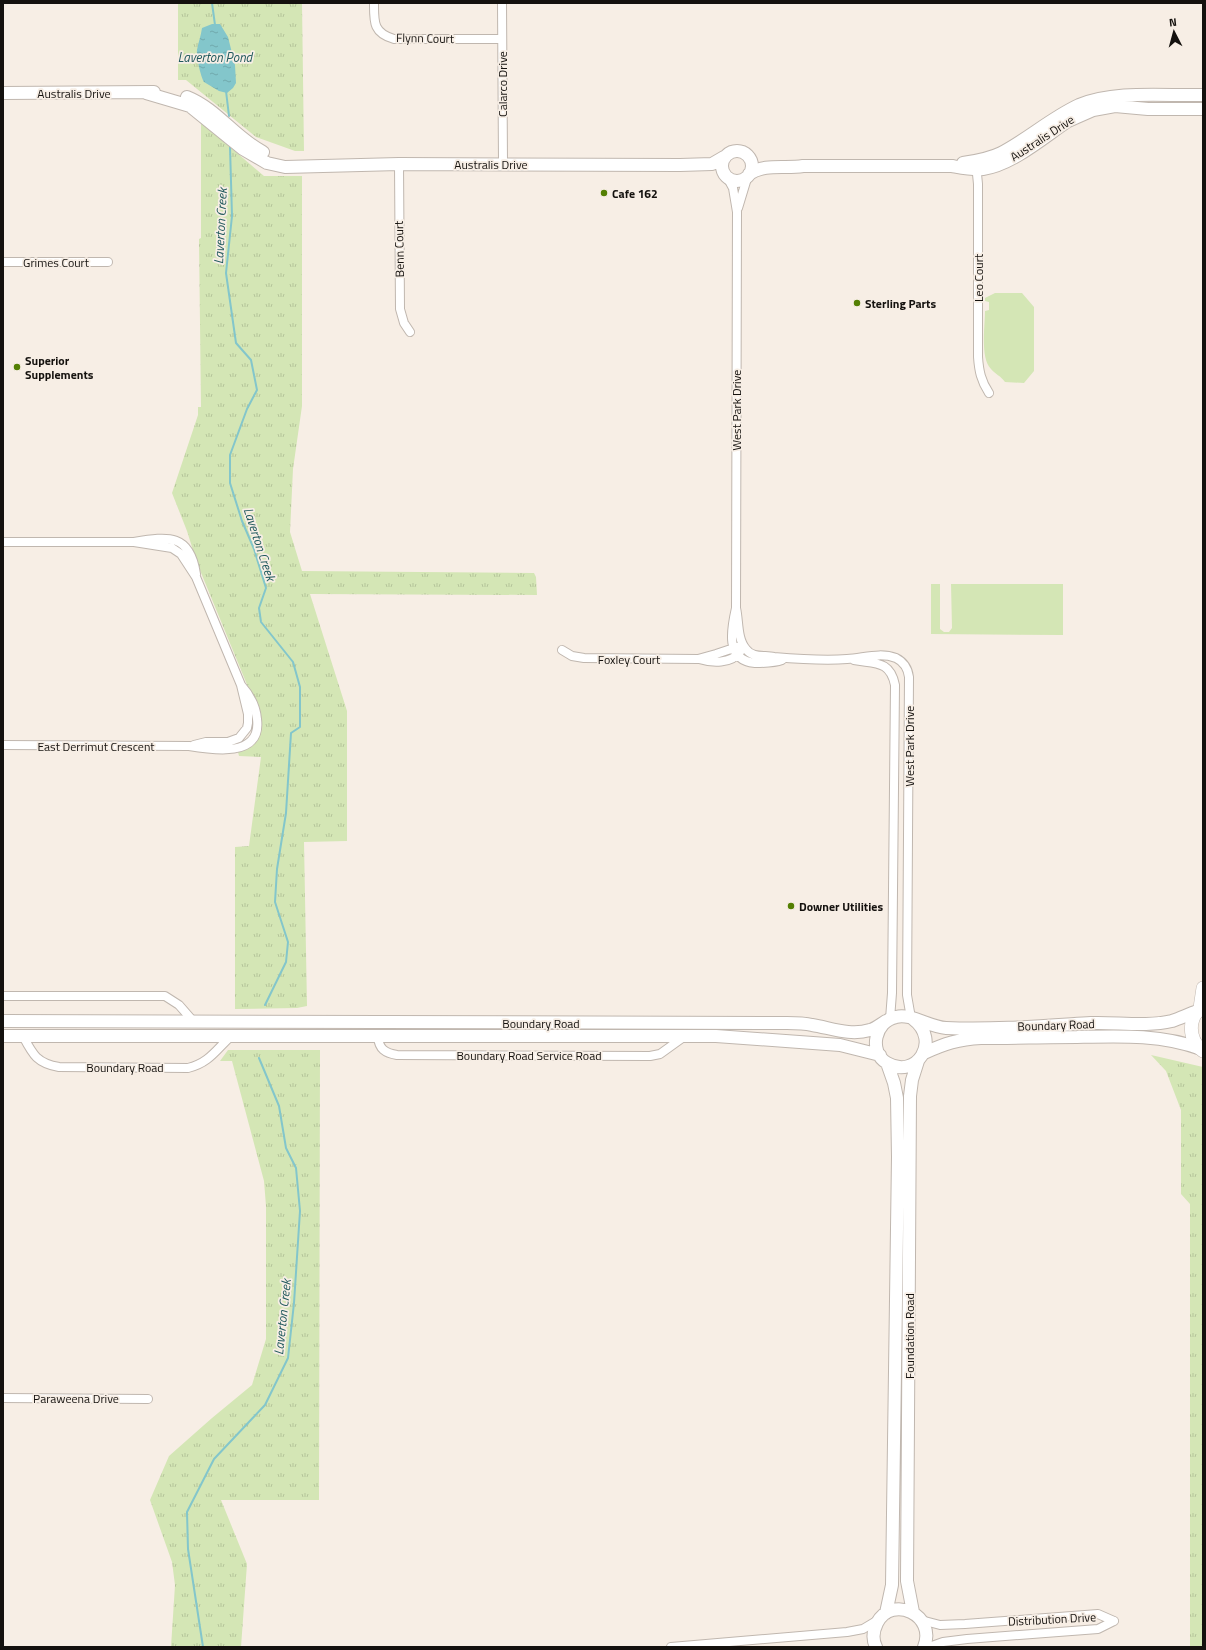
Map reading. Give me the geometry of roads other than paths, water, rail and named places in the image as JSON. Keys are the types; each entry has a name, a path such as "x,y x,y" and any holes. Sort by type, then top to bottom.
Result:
{"main road":[{"path":"1202,1050 1193,1039 1191,1027 1193,1018 1200,1009 1203,988"}],"street":[{"name":"Flynn Court","path":"374,3 375,25 382,35 394,39 502,39"},
{"name":"Calarco Drive","path":"502,3 503,164"},
{"name":"Australis Drive","path":"3,93 146,93 190,106 243,150 268,163 285,167 301,165 399,164 680,165 712,164 724,157"},
{"name":"Australis Drive","path":"976,165 1001,153 1066,112 1093,101 1119,96 1203,96"},
{"name":"Australis Drive","path":"749,175 759,168 768,167 976,165 992,167 1006,161 1078,115 1101,108 1115,106 1148,109 1203,109"},
{"path":"736,151 741,151 748,156 752,166 749,175 740,180 733,180 726,176 722,166 724,157 736,151"},
{"name":"Australis Drive","path":"748,156 764,160 795,163 803,166"},
{"name":"Benn Court","path":"399,164 400,309 403,320 410,332"},
{"name":"Australis Drive","path":"680,165 726,176"},
{"name":"Leo Court","path":"976,165 978,184 978,357 979,374 982,383 989,393"},
{"name":"West Park Drive","path":"737,212 749,175"},
{"name":"West Park Drive","path":"726,176 733,188 737,212 736,608 741,641 744,646"},
{"name":"Grimes Court","path":"3,262 108,262"},
{"name":"East Derrimut Crescent","path":"3,542 134,542 152,539 167,539 184,545 192,558 196,577 241,685 252,702 258,727 254,739 243,746 232,748 210,749 189,746 3,745"},
{"name":"West Park Drive","path":"736,608 732,633 733,647 737,656"},
{"path":"785,659 757,663 743,661 737,656 744,646 752,654 785,659 847,659 881,655 900,660"},
{"name":"Foxley Court","path":"562,650 572,656 584,658 698,659 723,652 733,647 744,646"},
{"name":"Foxley Court","path":"698,659 708,662 720,662 737,656"},
{"path":"847,659 875,663 888,668 900,660"},
{"name":"West Park Drive","path":"900,660 906,668 909,678 907,995 912,1018"},
{"name":"West Park Drive","path":"888,668 895,685 892,993 888,1020"},
{"path":"893,841 908,836"},
{"path":"893,841 908,847"},
{"path":"3,996 164,996 179,1005 193,1021"},
{"name":"Boundary Road","path":"912,1018 929,1025 943,1028 1095,1023 1157,1023 1173,1021 1200,1009"},
{"path":"900,1016 912,1018 920,1024 924,1030 926,1046 921,1057 911,1065 903,1067 895,1066 883,1059 876,1048 877,1033 888,1020 900,1016"},
{"name":"Boundary Road","path":"3,1021 787,1023 810,1024 841,1031 863,1032 872,1030 888,1020"},
{"path":"378,1021 378,1037"},
{"name":"Boundary Road","path":"3,1036 716,1036 840,1045 883,1059"},
{"name":"Boundary Road","path":"23,1036 33,1055 48,1065 59,1067 188,1068 198,1066 206,1061 231,1036"},
{"name":"Boundary Road Service Road","path":"378,1037 378,1044 384,1051 388,1054 396,1055 650,1056 660,1054 685,1036"},
{"name":"Boundary Road","path":"921,1057 946,1043 959,1040 1004,1038 1119,1036 1184,1043 1202,1050"},
{"name":"Foundation Road","path":"876,1647 873,1636 874,1628 882,1616 892,1585 904,1157 912,1080 921,1057"},
{"name":"Foundation Road","path":"883,1059 894,1083 904,1157 907,1581 917,1616 926,1634 924,1647"},
{"name":"Paraweena Drive","path":"3,1398 148,1399"},
{"path":"672,1647 847,1632 863,1629 882,1616 900,1610 917,1616"},
{"name":"Distribution Drive","path":"917,1616 940,1625 1098,1614 1114,1621 1098,1630 967,1639 943,1642 929,1647"}],"water":[{"name":"Laverton Pond","path":"212,24 220,24 228,37 235,65 236,83 227,93 219,91 204,82 199,67 197,50 202,28"}],"waterway":[{"name":"Laverton Creek","path":"212,3 215,25"},
{"name":"Laverton Creek","path":"226,91 229,116"},
{"name":"Laverton Creek","path":"230,147 232,216 226,273 236,343 251,360 257,390 247,409 230,455 230,483 242,521 254,549 266,588 259,608 261,622 293,662 300,687 300,727 291,733 286,813 277,869 275,902 288,942 286,962 265,1005"},
{"name":"Laverton Creek","path":"203,1647 188,1549 187,1512 214,1459 265,1405 288,1358 294,1303 300,1211 296,1168 286,1148 279,1106 259,1058"}],"place":[{"name":"Cafe 162","path":"604,193"},
{"name":"Sterling Parts","path":"857,303"},
{"name":"Superior Supplements","path":"17,367"},
{"name":"Downer Utilities","path":"791,906"}]}
